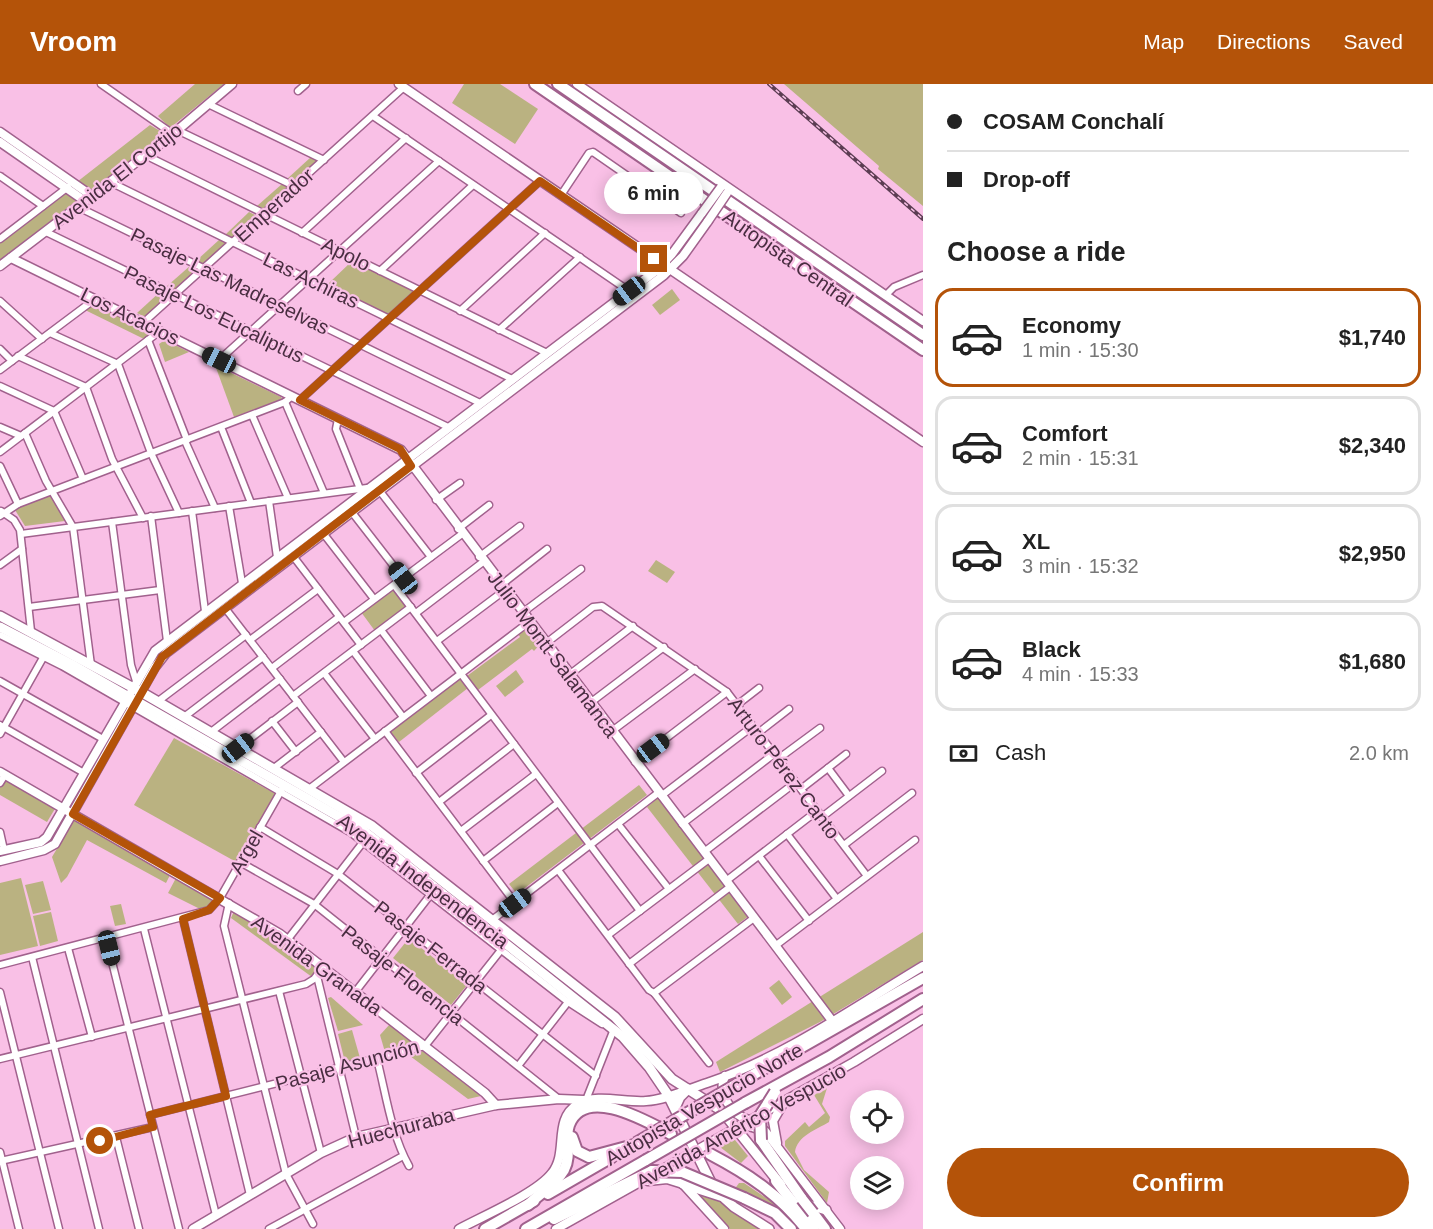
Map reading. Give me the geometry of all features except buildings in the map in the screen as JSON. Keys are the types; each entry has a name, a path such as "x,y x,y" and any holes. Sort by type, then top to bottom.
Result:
{"highway":[{"name":"Autopista Central","path":"535,84 923,350"},
{"name":"Autopista Central","path":"558,84 923,335"},
{"name":"Autopista Vespucio Norte","path":"485,1229 923,978"},
{"name":"Autopista Vespucio Norte","path":"527,1229 793,1077 923,999"},
{"path":"793,1077 775,1092 760,1116 762,1140 825,1229"},
{"path":"528,1205 553,1184 564,1170 568,1159 568,1127 581,1110 595,1107 615,1109 670,1135 626,1117 603,1112 585,1114 573,1128 574,1146 585,1156 597,1156 635,1144"},
{"path":"799,1229 768,1195 709,1156 770,1190 806,1229"},
{"path":"527,1229 579,1209 652,1171 670,1170 688,1173 775,1213 791,1229"},
{"path":"776,1181 814,1229"}],"main road":[{"name":"Avenida El Cortijo","path":"0,266 175,132 231,84"},
{"path":"577,84 725,188 923,321"},
{"path":"401,86 923,442"},
{"path":"0,132 70,186 85,202"},
{"path":"0,142 70,186"},
{"path":"2,851 44,840 101,743 162,657 379,490 448,427 547,353 573,339 629,291 666,268 702,213 725,188"},
{"path":"0,861 51,847 73,814 108,752 151,656 167,641 364,488 409,462 666,268 708,221 725,188"},
{"name":"Los Acacios","path":"11,258 219,360 292,399 400,449 409,462"},
{"name":"Julio Montt Salamanca","path":"409,462 439,498 460,531 832,1022"},
{"name":"Avenida Independencia","path":"0,616 91,665 133,695 157,702 372,826 615,1017 638,1040 665,1074 713,1103 742,1124 776,1181 805,1204 826,1210"},
{"name":"Avenida Independencia","path":"0,627 133,695 364,831 615,1030 642,1058 668,1095 706,1176 720,1196 764,1228"},
{"path":"101,743 102,752 108,752"},
{"name":"Avenida Granada","path":"2,777 73,814 288,939 485,1093 496,1105"},
{"path":"567,1115 586,1100 646,1101 688,1089 760,1062 832,1022 923,966"},
{"name":"Avenida Américo Vespucio","path":"556,1229 787,1100 923,1018"},
{"path":"725,1076 722,1088 726,1099 742,1124 765,1131 840,1229"},
{"path":"675,1108 688,1089"},
{"path":"459,1229 550,1176 560,1157 561,1131 567,1115 567,1109 559,1099"},
{"name":"Huechuraba","path":"193,1229 321,1153 356,1137 496,1105 559,1099 586,1100"},
{"path":"780,1148 773,1133 773,1121 787,1100"},
{"path":"681,1159 678,1171 683,1184 724,1229"},
{"path":"641,1182 661,1179 720,1196"}],"street":[{"path":"101,84 175,132 294,186"},
{"path":"298,92 305,84"},
{"name":"Emperador","path":"143,323 373,116 401,86"},
{"path":"208,104 324,160"},
{"path":"373,116 629,291"},
{"path":"302,233 406,138"},
{"path":"561,195 589,153 593,152 681,213"},
{"name":"Apolo","path":"145,155 547,353"},
{"path":"219,360 439,161"},
{"path":"0,176 43,206"},
{"path":"1,513 18,504 292,399 332,371 540,181"},
{"name":"Las Achiras","path":"110,182 512,379"},
{"path":"380,271 473,184"},
{"path":"0,239 70,186"},
{"name":"Pasaje Las Madreselvas","path":"85,202 204,268 480,403"},
{"path":"0,227 8,232"},
{"name":"Pasaje Los Eucaliptus","path":"46,232 448,427"},
{"path":"460,311 545,233"},
{"path":"499,330 580,257"},
{"path":"886,295 897,285 923,275"},
{"path":"0,370 94,299"},
{"path":"0,301 42,339"},
{"path":"0,452 160,331"},
{"path":"50,333 118,364 151,453 179,513"},
{"path":"148,340 215,508"},
{"path":"0,349 15,358 86,387 117,466 142,518"},
{"path":"0,386 54,411 83,479"},
{"path":"292,399 324,493"},
{"path":"252,415 288,498"},
{"path":"21,534 364,488 336,429 338,419"},
{"path":"0,427 23,435 73,527 91,665"},
{"path":"220,427 251,503"},
{"path":"0,466 18,504"},
{"path":"439,498 460,483"},
{"path":"379,490 431,557"},
{"path":"269,501 277,557"},
{"path":"272,668 394,585 431,557 489,505"},
{"path":"229,506 242,583"},
{"path":"192,511 205,611"},
{"path":"351,511 403,578"},
{"path":"1,513 16,522 21,534 31,631"},
{"path":"151,516 167,641"},
{"path":"112,522 133,695"},
{"path":"416,613 520,526"},
{"path":"323,533 374,599"},
{"path":"0,565 22,549"},
{"path":"437,641 548,549"},
{"path":"293,556 361,645"},
{"path":"522,613 581,569"},
{"path":"394,585 640,911"},
{"path":"157,702 318,589"},
{"path":"29,607 160,590"},
{"name":"Arturo Pérez Canto","path":"545,644 596,606 604,607 727,692 867,876"},
{"path":"238,748 272,721 324,673 411,607"},
{"path":"225,608 344,762"},
{"path":"309,789 529,622"},
{"path":"569,675 633,626"},
{"path":"381,630 431,696"},
{"name":"Avenida Independencia","path":"0,635 133,695 281,791 364,841 568,1002 615,1030"},
{"path":"590,703 664,647"},
{"path":"353,651 403,717"},
{"path":"0,734 2,726 44,656"},
{"path":"184,717 263,657"},
{"path":"612,731 695,669"},
{"path":"324,673 375,739"},
{"path":"211,732 280,679"},
{"path":"0,681 23,693 101,743"},
{"path":"737,705 759,688"},
{"path":"635,762 727,692"},
{"path":"758,733 789,708"},
{"path":"416,773 491,715"},
{"path":"272,721 296,752"},
{"path":"2,726 84,773"},
{"path":"492,920 618,824 753,726"},
{"path":"682,824 820,728"},
{"path":"385,731 515,903"},
{"path":"274,768 321,732"},
{"path":"439,802 514,744"},
{"path":"801,789 846,754"},
{"path":"828,768 849,796"},
{"path":"822,817 882,771"},
{"path":"461,831 536,774"},
{"path":"608,935 669,889 796,782"},
{"name":"Argel","path":"0,964 183,919 209,910 220,898 281,791"},
{"path":"844,845 912,793"},
{"path":"483,861 558,803"},
{"path":"629,964 817,810"},
{"path":"618,824 669,889"},
{"name":"Pasaje Ferrada","path":"260,827 338,874 596,1076"},
{"path":"0,832 2,851"},
{"path":"787,834 837,899"},
{"path":"775,946 915,840"},
{"path":"288,939 364,841"},
{"path":"759,856 808,921"},
{"name":"Pasaje Florencia","path":"240,862 314,904 559,1099"},
{"path":"558,870 708,1063"},
{"path":"356,992 431,894"},
{"path":"229,903 224,926 286,1174 304,1212 313,1224"},
{"path":"654,993 754,918"},
{"path":"183,919 250,1195"},
{"path":"144,929 216,1215"},
{"path":"106,938 179,1229"},
{"path":"68,948 92,1037"},
{"name":"Pasaje Asunción","path":"150,1115 425,1046 501,950"},
{"path":"32,957 99,1229"},
{"path":"0,1059 306,984 317,976 324,966"},
{"path":"317,976 356,1137"},
{"path":"279,991 321,1153"},
{"path":"0,992 59,1229"},
{"path":"518,1066 568,1002"},
{"path":"586,1100 615,1030"},
{"path":"377,1059 394,1128 403,1156 409,1166"},
{"path":"1,1161 77,1142 84,1144 153,1127"},
{"path":"116,1137 139,1229"},
{"path":"0,1152 19,1229"},
{"path":"269,1229 304,1212 403,1156"}],"shaded area":[{"path":"195,84 224,84 170,128 158,116"},
{"path":"464,84 500,84 538,109 515,144 452,103"},
{"path":"784,84 923,84 923,206 878,169 879,166"},
{"path":"150,125 165,134 0,260 0,242"},
{"path":"311,157 319,161 294,183 287,179"},
{"path":"282,184 289,187 265,209 257,206"},
{"path":"249,212 257,216 232,238 225,235"},
{"path":"220,239 227,242 203,264 196,261"},
{"path":"352,261 415,291 389,315 328,284"},
{"path":"191,265 198,268 174,290 166,287"},
{"path":"672,289 680,300 660,315 652,305"},
{"path":"161,291 169,295 145,317 137,313"},
{"path":"95,303 154,332 144,339 85,310"},
{"path":"165,340 189,352 165,362 159,344"},
{"path":"215,365 281,397 282,399 234,417"},
{"path":"52,494 65,521 25,526 15,510 16,507"},
{"path":"656,560 675,572 667,583 648,571"},
{"path":"393,588 407,607 375,631 361,612"},
{"path":"527,625 542,642 534,651 532,649 478,690 467,676 520,637 517,632"},
{"path":"516,670 524,682 505,697 496,686"},
{"path":"459,676 468,688 399,742 389,730"},
{"path":"174,738 276,794 238,863 134,805"},
{"path":"0,774 56,807 47,822 0,795"},
{"path":"639,785 647,795 517,894 509,884"},
{"path":"658,798 749,916 738,924 647,807"},
{"path":"74,820 171,873 166,883 87,840 67,877 61,883 52,857"},
{"path":"21,878 38,946 0,955 0,883"},
{"path":"176,878 212,899 210,906 202,910 168,893"},
{"path":"43,881 51,910 33,914 25,885"},
{"path":"121,904 126,924 115,926 110,906"},
{"path":"235,909 264,926 320,966 312,977 231,918"},
{"path":"51,912 58,941 40,946 33,916"},
{"path":"923,932 923,960 820,1022 720,1072 716,1062"},
{"path":"409,938 467,985 451,1005 393,958"},
{"path":"779,980 792,997 782,1005 769,988"},
{"path":"331,997 363,1025 338,1031 328,998"},
{"path":"390,1024 415,1043 385,1052 380,1035"},
{"path":"352,1030 360,1058 345,1062 338,1034"},
{"path":"423,1051 481,1096 468,1099 410,1056"},
{"path":"827,1088 822,1104 830,1117 829,1122 803,1138 795,1152 804,1170 829,1192 827,1203 785,1146 785,1141 805,1122 809,1127 825,1113 814,1095"},
{"path":"730,1140 735,1140 748,1156 741,1163 720,1147"},
{"path":"739,1183 744,1183 775,1204 772,1206 734,1190"},
{"path":"696,1191 719,1199 763,1229 730,1229"}],"tunnel":[{"path":"672,1139 709,1157"}],"railway":[{"path":"769,84 923,219"}],"route":[{"path":"100,1141 153,1127 150,1115 226,1096 183,919 209,910 220,898 73,814 162,657 411,466 400,449 300,400 540,181 654,259"}]}
